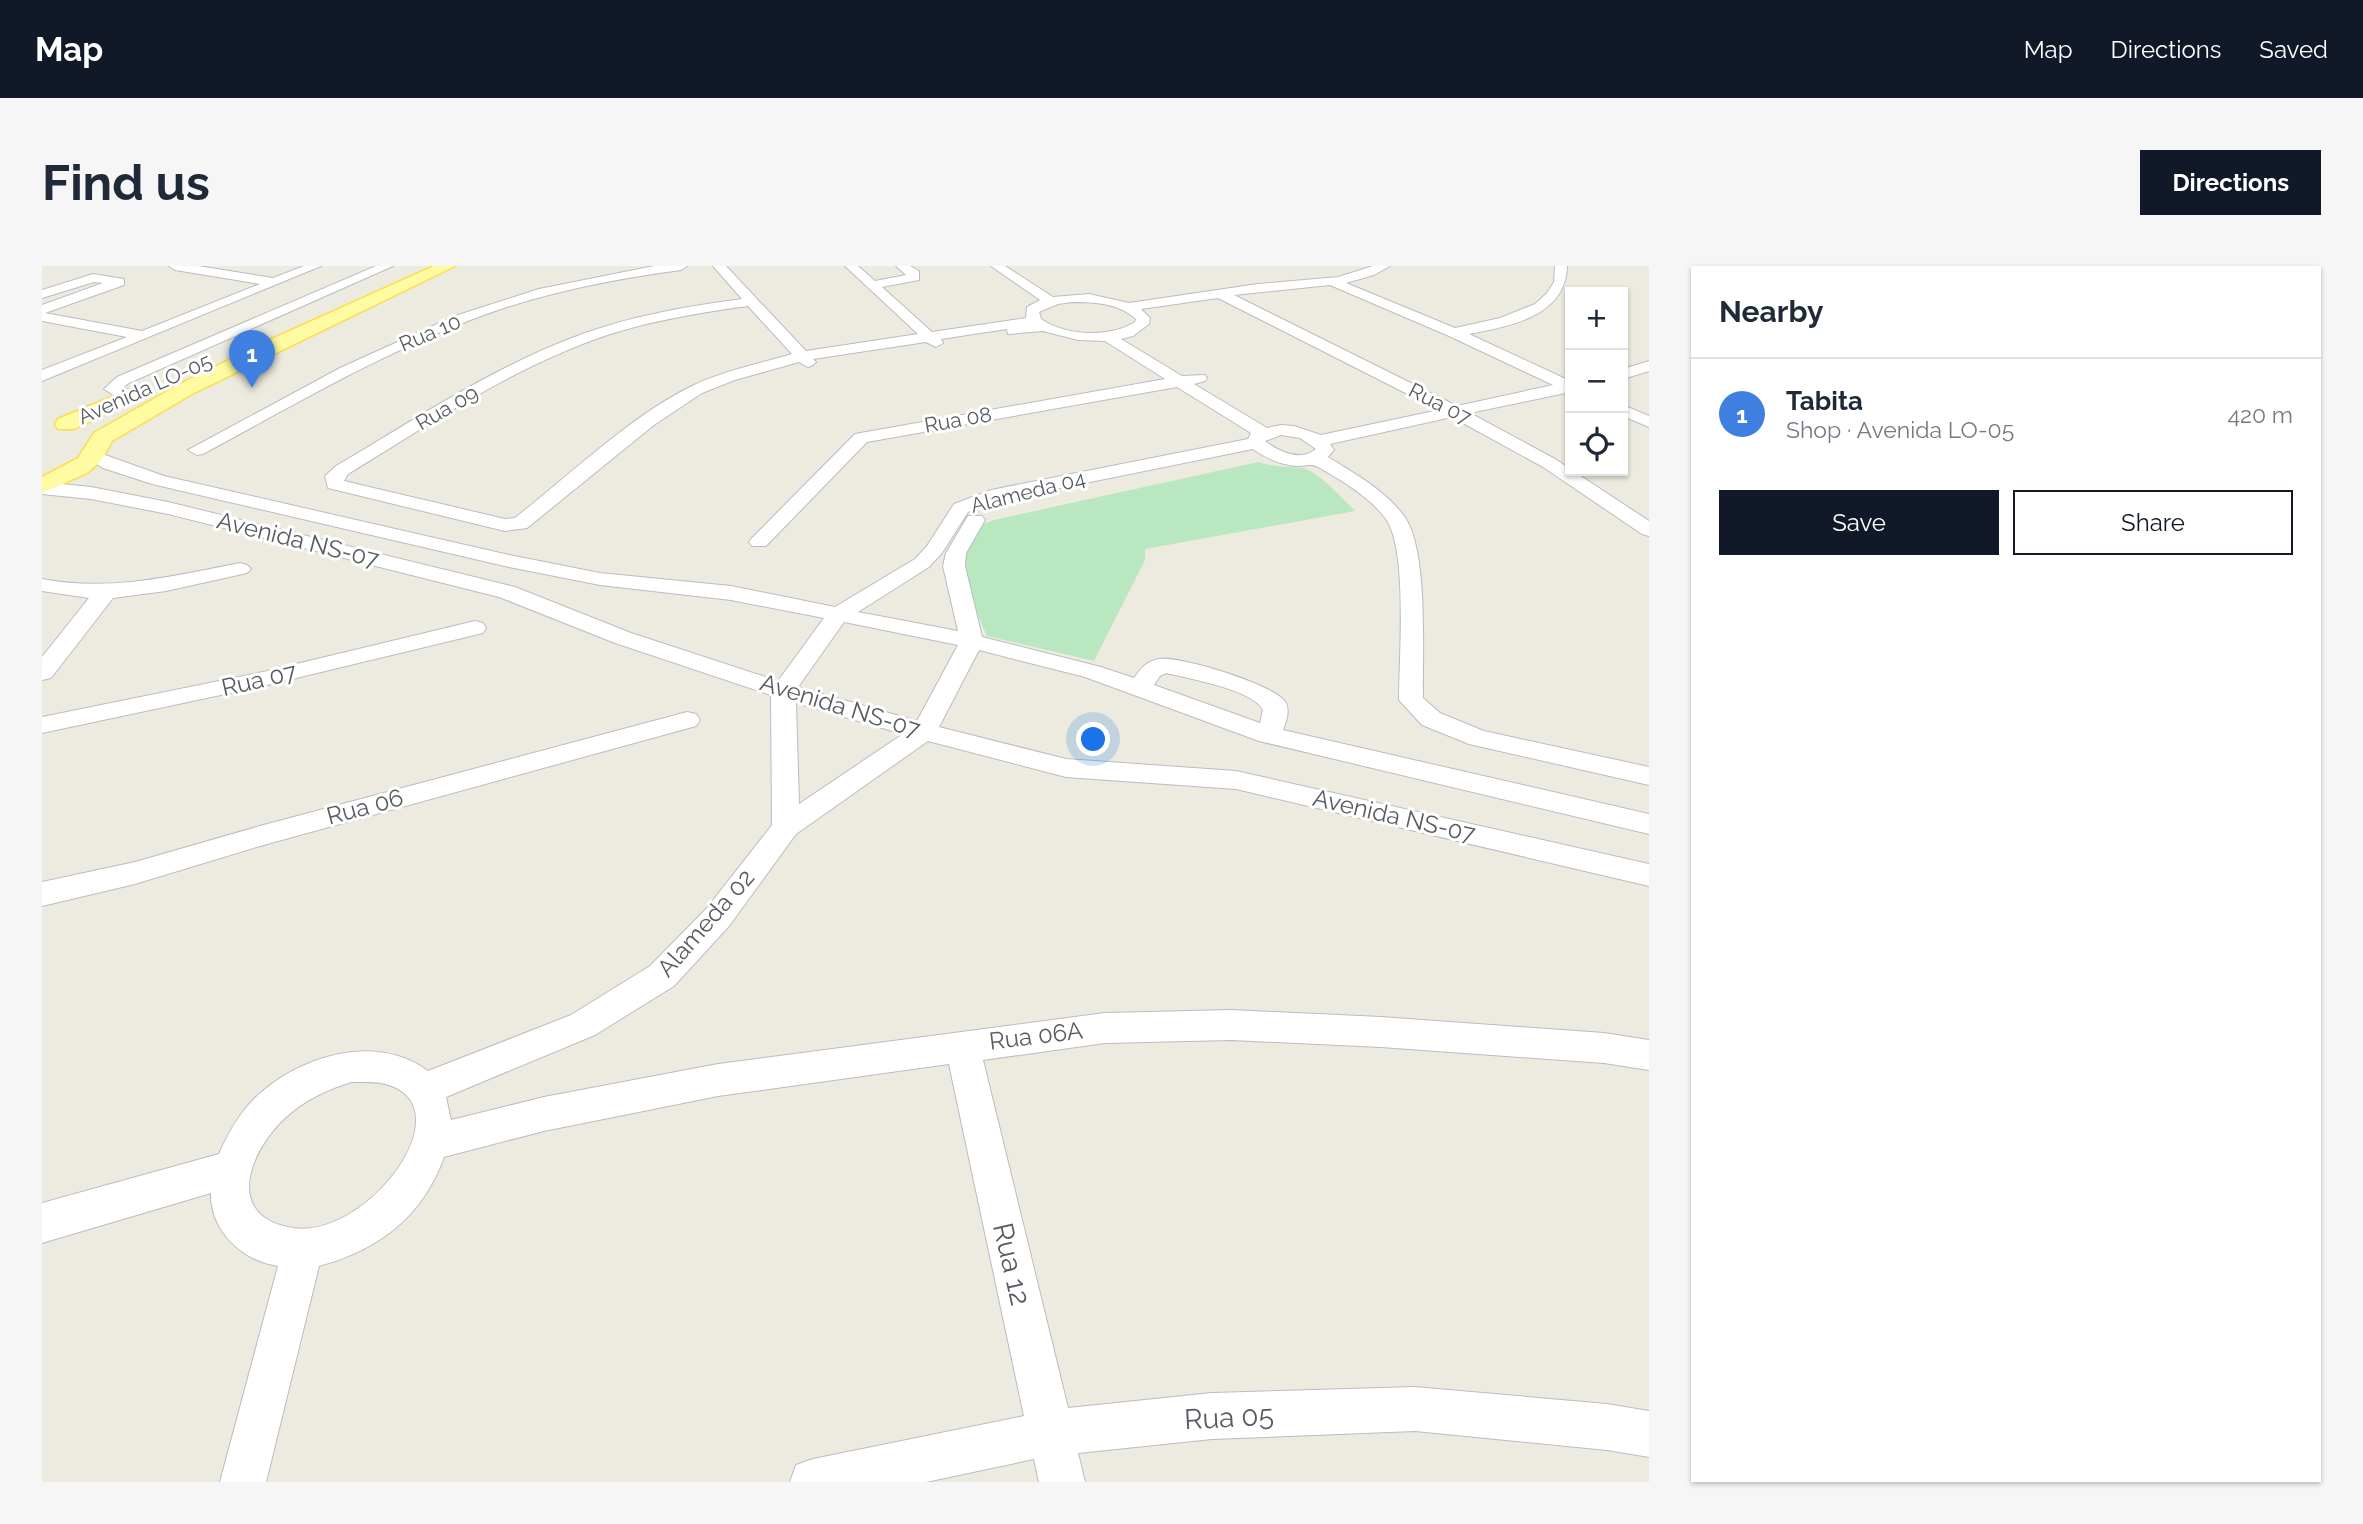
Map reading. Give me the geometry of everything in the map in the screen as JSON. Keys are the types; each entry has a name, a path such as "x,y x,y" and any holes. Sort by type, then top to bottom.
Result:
{"main road":[{"name":"Avenida LO-05","path":"42,487 82,467 98,447 136,416 229,368 447,266"},
{"name":"Avenida LO-05","path":"66,424 397,268"},
{"path":"42,426 66,424 98,447"}],"street":[{"path":"175,266 274,282"},
{"path":"42,376 315,266"},
{"path":"364,266 397,268"},
{"path":"598,279 621,266"},
{"name":"Rua 10","path":"197,450 368,360 498,306 598,279 681,266"},
{"path":"719,266 805,359 1038,324 1069,335 1108,337 1128,333 1142,324 1134,310"},
{"path":"850,266 933,340"},
{"path":"872,285 914,277 914,274 902,266"},
{"path":"999,267 1017,266 1065,298"},
{"path":"1038,324 1032,310 1049,301 1065,298 1099,299 1134,310 1333,282 1369,274 1384,266"},
{"path":"1454,333 1504,322 1546,302 1559,289 1561,266"},
{"path":"999,267 1049,301"},
{"path":"42,294 93,278 119,282 42,310"},
{"path":"1333,282 1454,333 1565,385"},
{"name":"Rua 07","path":"1226,296 1456,412 1549,463 1649,530"},
{"name":"Rua 09","path":"752,301 673,313 633,323 552,351 475,391 334,477 337,486 505,525 516,525 531,517 677,401 696,390 774,364 805,359"},
{"path":"42,317 142,335"},
{"path":"1128,333 1199,378 1287,459 1456,412 1565,388"},
{"path":"1108,337 1267,440 1302,433 1382,502 1399,523 1408,550 1411,700 1431,719 1478,738 1649,776"},
{"path":"1628,372 1649,366"},
{"name":"Rua 08","path":"760,542 861,438 1199,378"},
{"path":"1628,412 1649,422"},
{"name":"Alameda 04","path":"972,641 954,566 959,546 979,515 1267,440"},
{"name":"Avenida NS-07","path":"98,447 109,464 159,480 509,561 640,585 731,593 972,641 1093,672 1268,735 1649,824"},
{"name":"Alameda 04","path":"839,614 922,563 935,549 961,508 973,502 1165,467"},
{"name":"Avenida NS-07","path":"42,487 91,493 168,509 508,592 623,638 783,691 924,732 1066,768 1236,780 1649,875"},
{"path":"42,585 77,593 106,593 240,569"},
{"path":"42,673 106,593"},
{"path":"786,827 783,691 839,614"},
{"name":"Rua 07","path":"42,725 263,679 475,628"},
{"path":"924,732 972,641"},
{"path":"1140,688 1151,671 1164,665 1256,691 1273,702 1276,710 1268,735"},
{"name":"Rua 06","path":"42,894 135,873 260,836 687,720"},
{"name":"Alameda 02","path":"423,1090 583,1026 663,976 718,918 786,827 924,732"},
{"name":"Rua 06A","path":"432,1142 544,1115 718,1080 1105,1028 1232,1025 1604,1048 1649,1055"},
{"name":"Rua 12","path":"962,1046 1062,1482"},
{"path":"352,1066 381,1067 405,1074 423,1090 430,1105 434,1122 432,1142 416,1179 386,1213 346,1238 303,1250 274,1247 250,1236 235,1219 229,1195 232,1169 244,1139 265,1113 292,1090 322,1074 352,1066"},
{"path":"42,1223 232,1169"},
{"path":"243,1482 303,1250"},
{"name":"Rua 05","path":"813,1482 1051,1433 1212,1416 1415,1409 1607,1427 1649,1434"}],"green space":[{"path":"1258,462 1308,470 1330,486 1355,511 1145,549 1145,560 1094,661 987,636 962,580 969,530 994,520"}],"place":[{"name":"Tabita","path":"252,388"}]}
